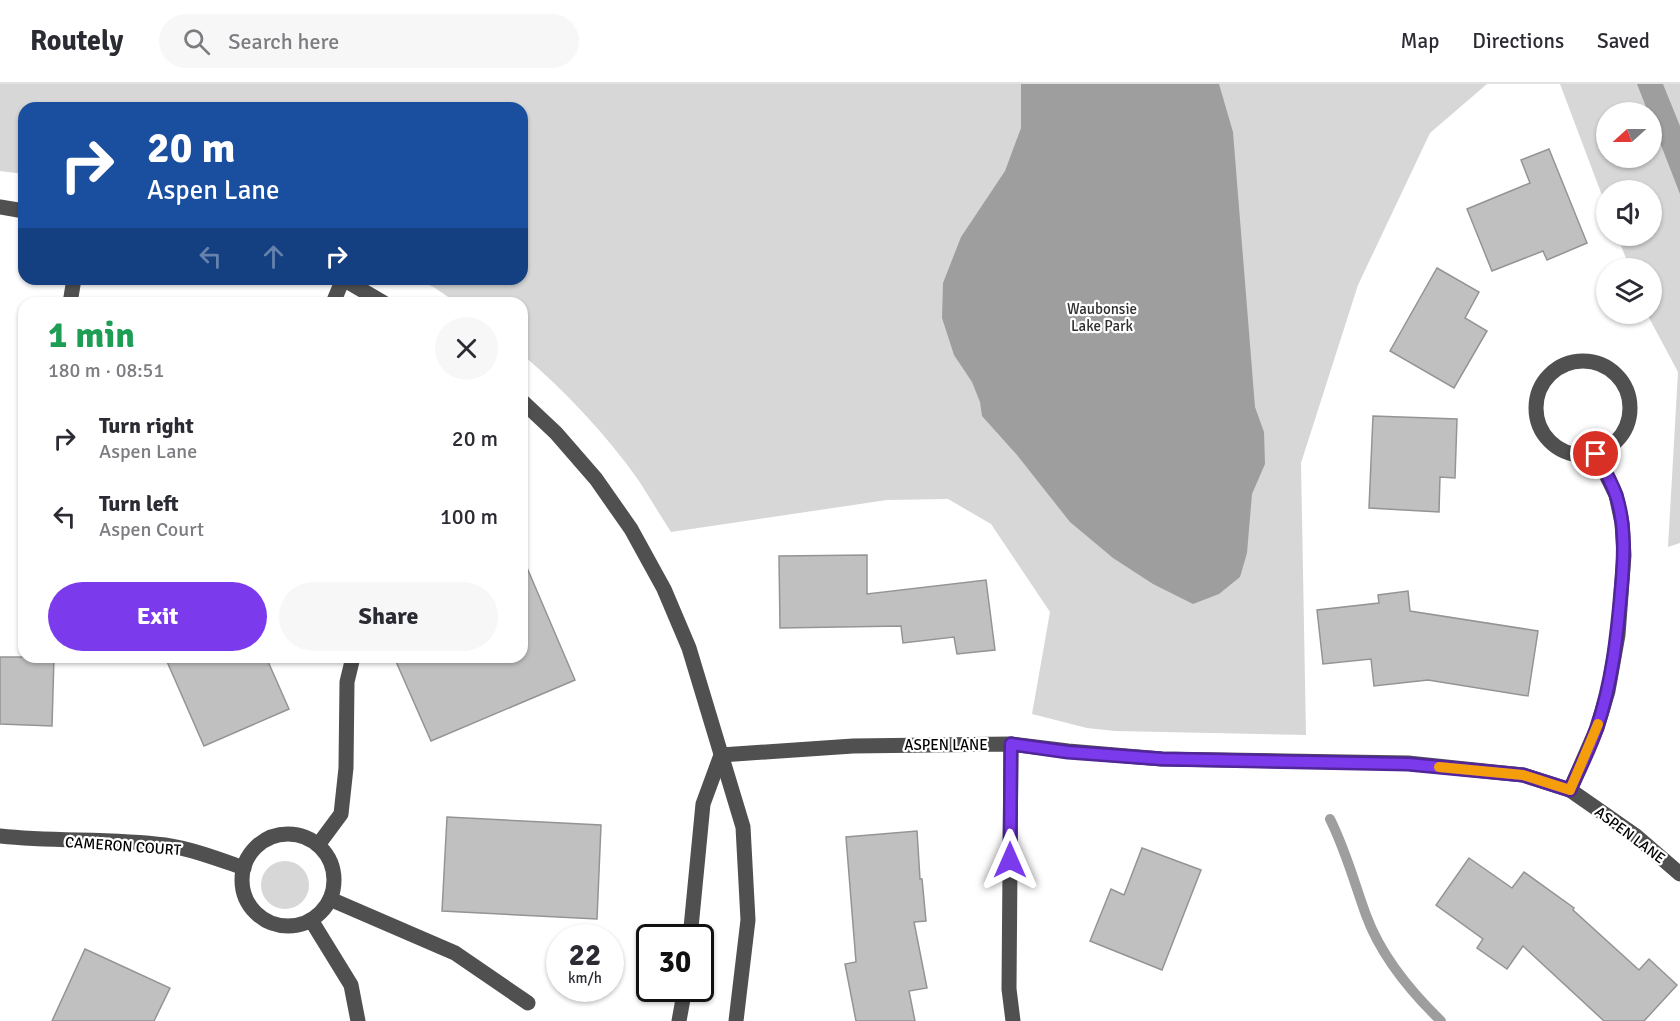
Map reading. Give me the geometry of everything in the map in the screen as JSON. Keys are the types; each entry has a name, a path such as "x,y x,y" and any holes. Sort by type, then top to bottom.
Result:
{"street":[{"path":"0,207 18,210"},
{"path":"353,285 374,297"},
{"path":"1588,360 1606,366 1620,379 1629,399 1629,416 1624,432 1613,445 1596,454 1574,455 1555,447 1542,434 1536,416 1536,397 1544,380 1557,367 1572,361 1588,360"},
{"path":"528,407 556,433 596,479 631,529 664,589 689,648 743,827 748,920 736,1021"},
{"path":"1570,790 1597,728 1608,691 1620,612 1624,555 1622,523 1616,495 1596,454"},
{"path":"318,846 341,814 346,768 347,682 352,663"},
{"path":"1011,744 1009,989 1013,1021"},
{"name":"ASPEN LANE","path":"721,755 853,746 1011,744 1068,752 1162,759 1408,764 1523,775 1570,790 1635,836 1680,874"},
{"path":"691,924 703,804 721,755"},
{"path":"290,834 305,837 318,846 328,857 333,870 334,885 330,898 322,911 311,920 297,925 281,925 267,921 254,912 246,898 242,883 244,868 250,854 261,843 275,836 290,834"},
{"name":"CAMERON COURT","path":"0,836 165,846 201,853 244,868"},
{"path":"330,898 455,953 528,1003"},
{"path":"311,920 351,984 357,1021"},
{"path":"679,1021 682,1002"}],"green space":[{"name":"Waubonsie Lake Park","path":"0,84 1487,84 1430,133 1358,285 1301,463 1306,735 1115,731 1087,728 1032,714 1050,612 991,524 948,499 887,500 671,532 639,481 599,430 570,398 528,359 528,297 448,297 429,285 528,285 528,102 18,102 18,173 0,171"},
{"path":"1560,84 1680,84 1680,543 1668,547 1678,372 1652,324 1662,324 1662,258 1626,258 1621,246 1662,246 1662,180 1596,180"},
{"path":"280,861 290,861 302,868 309,880 309,890 302,902 290,909 280,909 265,898 261,890 261,880 272,865"}],"shaded area":[{"path":"1021,84 1219,84 1233,132 1255,407 1264,432 1265,464 1252,494 1247,553 1240,577 1219,594 1193,604 1153,584 1113,558 1070,522 1017,455 982,416 980,402 972,382 954,355 942,318 943,283 961,237 1005,171 1021,128"},
{"path":"1637,84 1663,84 1680,126 1680,194 1662,148 1662,102 1644,102"}],"building":[{"path":"1549,149 1587,243 1547,260 1543,251 1492,271 1467,209 1530,183 1521,160"},
{"path":"1437,268 1479,292 1465,318 1487,331 1454,388 1390,351"},
{"path":"1373,416 1457,419 1455,478 1440,477 1439,512 1369,508"},
{"path":"867,555 867,594 986,580 995,650 957,654 954,637 903,643 901,626 780,628 779,556"},
{"path":"528,570 575,680 431,741 397,663 528,663"},
{"path":"1408,591 1410,611 1538,631 1528,696 1428,680 1374,686 1371,659 1323,664 1317,610 1379,603 1378,595"},
{"path":"0,657 18,657 18,663 54,663 52,726 0,724"},
{"path":"168,663 269,663 289,709 204,746"},
{"path":"447,817 601,825 597,919 442,911"},
{"path":"917,831 926,921 914,922 927,988 909,991 915,1021 856,1021 845,964 856,962 846,837"},
{"path":"1142,848 1201,870 1162,970 1090,941 1111,889 1124,895"},
{"path":"1469,858 1512,888 1524,872 1574,908 1573,910 1639,970 1649,959 1677,985 1644,1021 1604,1021 1523,946 1507,969 1477,948 1483,939 1436,905"},
{"path":"85,949 170,988 154,1021 52,1021"}],"waterway":[{"path":"1330,819 1366,915 1380,945 1418,998 1441,1021"}],"slow traffic":[{"path":"1439,767 1523,775 1570,790 1598,724"}],"route":[{"path":"1010,860 1011,744 1068,752 1162,759 1408,764 1523,775 1570,790 1597,728 1608,691 1618,635 1623,575 1622,523 1616,495 1596,454"}]}
